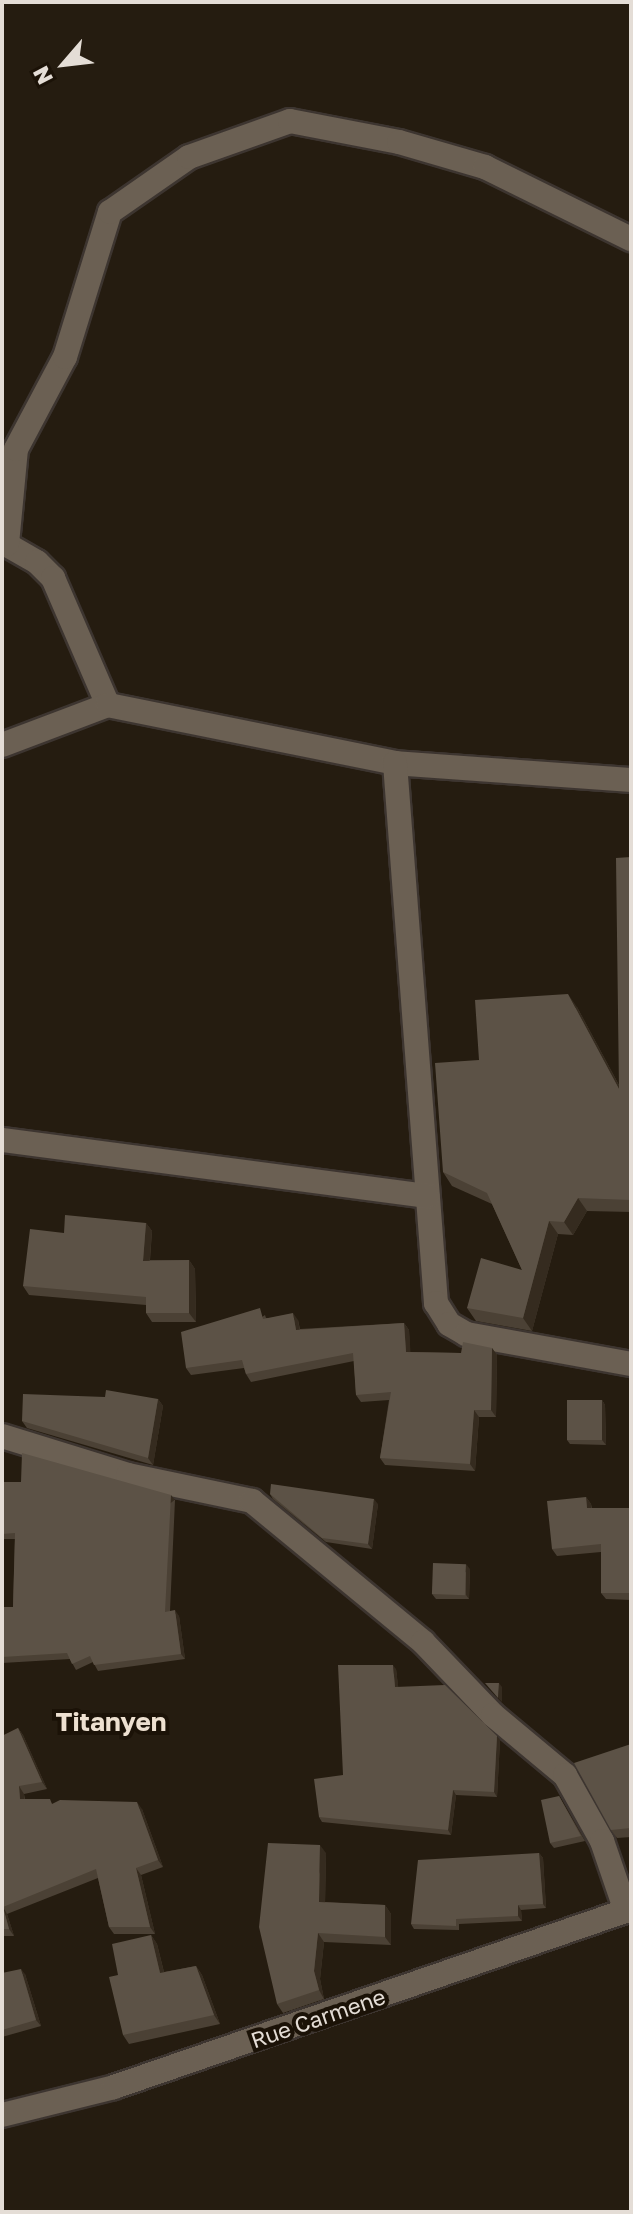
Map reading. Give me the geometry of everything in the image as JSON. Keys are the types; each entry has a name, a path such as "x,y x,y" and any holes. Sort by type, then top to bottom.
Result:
{"street":[{"path":"108,705 53,578 5,543 16,449 65,357 110,212 189,157 290,121 399,142 485,167 631,239"},
{"path":"2,745 108,705 395,763 631,780"},
{"path":"395,763 436,1303 449,1324 466,1334 631,1364"},
{"path":"2,1140 427,1196"},
{"path":"2,1436 128,1475 252,1501 423,1642 493,1715 565,1775 602,1841 629,1910"},
{"name":"Rue Carmene","path":"2,2115 114,2087 629,1910"}],"building":[{"path":"631,857 631,1200 578,1198 564,1222 549,1221 523,1318 467,1308 481,1258 522,1270 487,1193 443,1172 435,1063 479,1060 475,1000 568,994 619,1089 616,858"},
{"path":"65,1215 146,1223 143,1261 189,1260 189,1313 146,1313 146,1297 23,1286 30,1229 64,1233"},
{"path":"260,1308 263,1319 293,1313 296,1330 404,1323 406,1352 461,1353 463,1342 492,1348 491,1410 474,1410 470,1464 380,1458 391,1392 356,1395 353,1353 246,1374 242,1360 186,1368 181,1332"},
{"path":"106,1390 158,1399 148,1458 22,1421 23,1394 105,1397"},
{"path":"567,1400 602,1400 602,1440 567,1440"},
{"path":"22,1453 171,1495 165,1612 175,1610 181,1654 94,1665 90,1656 72,1664 67,1653 2,1657 2,1607 13,1607 15,1533 2,1534 2,1482 21,1482"},
{"path":"271,1484 374,1499 368,1544 322,1538 270,1494"},
{"path":"586,1497 587,1508 631,1508 631,1593 601,1593 601,1544 552,1549 547,1501"},
{"path":"433,1563 466,1564 465,1595 432,1594"},
{"path":"338,1665 393,1665 395,1687 445,1685 497,1736 494,1792 453,1790 448,1830 319,1817 314,1779 343,1775"},
{"path":"485,1683 499,1683 498,1698"},
{"path":"18,1728 42,1782 19,1786 20,1799 50,1799 52,1804 60,1800 137,1802 158,1860 136,1868 150,1927 109,1927 96,1869 3,1907 9,1929 2,1929 2,1736"},
{"path":"631,1744 631,1828 611,1830 574,1763"},
{"path":"559,1796 581,1836 550,1843 541,1800"},
{"path":"268,1843 320,1845 319,1902 385,1905 385,1937 318,1933 314,1971 319,1990 277,2004 259,1927"},
{"path":"539,1853 543,1904 518,1905 518,1916 456,1919 456,1926 411,1924 418,1860"},
{"path":"151,1935 160,1973 196,1966 214,2015 123,2035 109,1977 118,1975 112,1944"},
{"path":"21,1969 36,2020 2,2030 2,1973"}],"district":[{"name":"Titanyen","path":"111,1722"}]}
